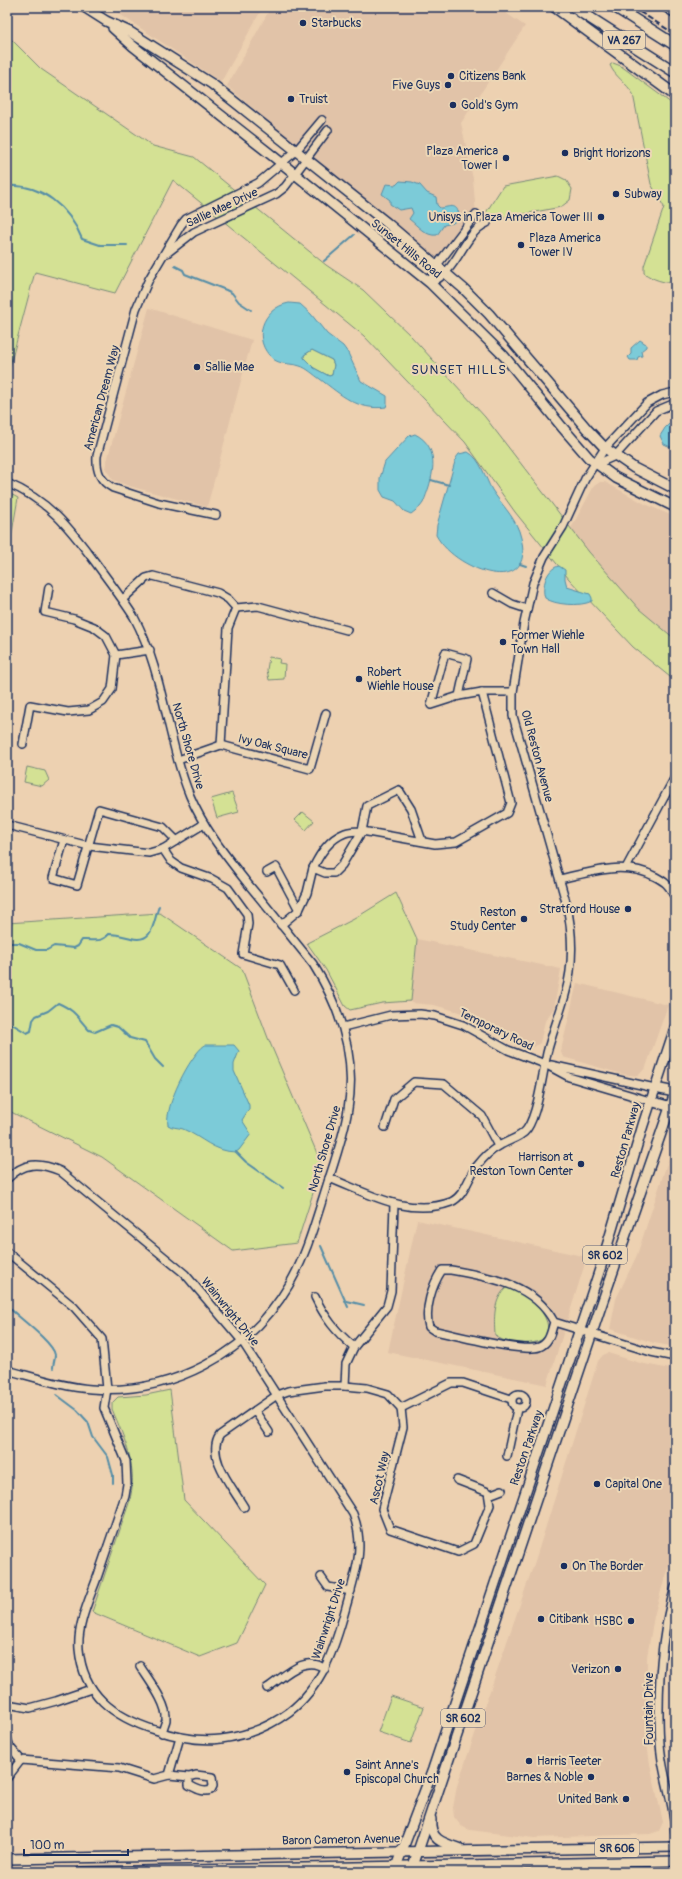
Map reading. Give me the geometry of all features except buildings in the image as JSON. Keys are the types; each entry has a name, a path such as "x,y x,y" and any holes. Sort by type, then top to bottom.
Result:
{"highway":[{"path":"555,7 675,96"},
{"name":"VA 267","path":"573,7 675,72"},
{"path":"615,7 675,45"},
{"path":"667,7 675,12"}],"main road":[{"name":"Sunset Hills Road","path":"84,7 106,21 130,32 212,84 306,158 437,265 490,314 587,429 605,448 634,468 675,489"},
{"name":"Sunset Hills Road","path":"106,21 133,46 430,283 504,356 562,427 596,464 630,486 675,507"},
{"name":"Reston Parkway","path":"395,1869 435,1763 580,1330 613,1230 650,1101 675,1028"},
{"path":"655,1088 675,1093"},
{"name":"Reston Parkway","path":"412,1869 592,1334 673,1107 675,1093"},
{"path":"650,1101 673,1107"},
{"path":"432,1811 432,1833 438,1841 469,1851"},
{"name":"Baron Cameron Avenue","path":"7,1859 675,1847"},
{"name":"SR 606","path":"81,1872 343,1867 412,1869 442,1865 675,1862"},
{"path":"425,1872 442,1865"},
{"path":"343,1867 368,1872"}],"street":[{"name":"Sallie Mae Drive","path":"164,255 180,225 186,219 258,183 296,151 322,120"},
{"name":"Sallie Mae Drive","path":"164,255 186,237 276,194 285,187 328,130"},
{"path":"430,283 437,265 476,214"},
{"path":"430,283 439,279 446,273 476,230 487,223"},
{"name":"American Dream Way","path":"164,255 149,279 136,309 97,456 97,467 102,480 113,488 160,503 216,515"},
{"name":"Old Reston Avenue","path":"329,1178 394,1204 411,1207 444,1204 458,1198 476,1166 486,1155 498,1146 524,1133 528,1128 535,1108 545,1064 565,994 571,964 570,923 560,879 513,716 513,692 533,583 544,557 563,527 583,483 605,448 647,403 662,395 675,392"},
{"path":"596,464 615,456 656,411 675,404"},
{"name":"North Shore Drive","path":"7,483 31,495 56,514 72,531 123,600 150,650 178,760 190,795 204,824 217,844 313,964 323,980 332,997 343,1027 350,1064 349,1101 344,1128 306,1248 290,1284 268,1315 242,1341 213,1361 175,1378 136,1387 91,1389 66,1385 7,1370"},
{"path":"123,600 146,578 153,576 218,593 228,599 236,608 258,606 347,630"},
{"path":"23,744 30,705 68,712 89,710 103,702 112,689 116,655 106,636 94,626 74,619 45,612 49,587"},
{"path":"493,593 512,604 528,609"},
{"name":"Ivy Oak Square","path":"221,745 228,628 236,608"},
{"path":"116,655 150,650"},
{"path":"459,696 467,659 444,653 431,705 459,696 482,692 513,692"},
{"path":"281,925 299,910 307,893 313,868 320,854 332,842 345,833 362,831 435,844 456,842 507,813 511,803 482,692"},
{"name":"Ivy Oak Square","path":"178,760 221,745 310,769 326,713"},
{"path":"626,868 675,777"},
{"path":"313,868 325,873 334,873 342,865 362,831 367,806 399,790 411,809 422,841"},
{"path":"64,840 53,878 77,885 99,809 163,826 177,841"},
{"path":"7,825 89,846 149,853 163,849 204,824"},
{"path":"163,849 171,861 181,868 212,878 228,888 247,914 248,924 243,954 280,964 294,990"},
{"path":"267,872 276,867 299,910"},
{"path":"560,879 605,870 626,868 648,873 672,885 673,894 675,895"},
{"name":"Temporary Road","path":"343,1027 391,1015 420,1014 435,1016 463,1025 508,1050 545,1064 575,1079 650,1101"},
{"name":"Temporary Road","path":"545,1064 655,1088"},
{"path":"385,1126 394,1099 414,1082 444,1084 482,1116 498,1146"},
{"name":"Wainwright Drive","path":"7,1179 20,1169 33,1164 48,1166 60,1171 185,1274 242,1341 351,1510 360,1535 360,1552 351,1591 334,1650 325,1669 311,1690 300,1702 278,1720 264,1727 235,1737 220,1739 180,1737 122,1717 103,1702 91,1689 80,1661 80,1630 125,1496 127,1484 126,1461 104,1408 107,1389 102,1340 74,1307 7,1252"},
{"path":"345,1386 346,1364 354,1347 386,1306 391,1291 394,1204"},
{"path":"554,1322 549,1340 539,1347 514,1348 436,1331 429,1327 427,1319 435,1281 442,1270 451,1270 515,1285 532,1295 548,1309 554,1322 651,1352 675,1357"},
{"path":"315,1297 325,1317 339,1335 354,1347"},
{"path":"244,1507 218,1464 214,1451 215,1445 220,1435 278,1395 296,1389 325,1386 367,1388 390,1396 401,1408 450,1383 462,1383 511,1399"},
{"path":"511,1399 513,1396 520,1394 526,1399 524,1406 516,1408"},
{"path":"511,1399 513,1407 516,1408"},
{"name":"Ascot Way","path":"401,1408 403,1427 382,1509 390,1529 458,1552 474,1544 490,1505 489,1495"},
{"path":"507,1456 516,1408"},
{"path":"255,1411 269,1432"},
{"path":"457,1480 488,1492 489,1495 502,1490"},
{"path":"321,1577 328,1588 351,1591"},
{"name":"Fountain Drive","path":"675,1587 661,1652 659,1711 661,1753 672,1806 675,1831"},
{"path":"267,1688 303,1664 310,1663 321,1666 325,1669"},
{"path":"140,1666 161,1700 165,1711 166,1719 162,1732"},
{"path":"7,1704 30,1708 91,1689"},
{"path":"169,1775 180,1737"},
{"path":"7,1738 10,1747 21,1760 119,1768 154,1779 169,1775 189,1777"},
{"path":"7,1778 21,1760"}],"shaded area":[{"path":"109,7 263,7 221,82"},
{"path":"271,7 497,7 525,26 461,123 473,179 476,214 437,265 227,86"},
{"path":"149,308 252,340 207,507 129,486 113,480 105,468"},
{"path":"600,482 605,482 645,504 675,517 675,637 672,642 615,590 569,532 594,486"},
{"path":"417,939 561,969 554,1008 545,1021 540,1043 534,1047 529,1047 459,1012 434,1005 412,1003"},
{"path":"577,983 668,1005 646,1067 638,1076 622,1074 563,1057 561,1052 562,1046"},
{"path":"675,1139 675,1347 654,1343 610,1329 616,1299 637,1255"},
{"path":"417,1220 587,1257 547,1385 388,1352"},
{"path":"608,1353 640,1363 675,1370 675,1551 666,1573 654,1616 647,1657 646,1736 650,1764 663,1822 659,1831 650,1834 534,1838 470,1830 461,1826 454,1817 453,1808 457,1786 535,1561 598,1361 603,1355"},
{"path":"673,1649 675,1649 675,1777 670,1749 670,1684"}],"green space":[{"path":"7,35 41,69 153,146 194,157 326,265 363,290 411,336 485,417 589,552 639,609 675,639 675,681 633,647 569,579 515,512 465,442 364,336 173,180 115,293 35,272 7,377"},
{"path":"613,63 621,66 675,106 675,282 659,280 644,273 644,266 664,207 651,184 633,94 612,69 610,65"},
{"path":"558,176 566,180 572,189 570,200 561,207 493,220 485,214 503,186"},
{"path":"312,350 332,360 334,365 332,375 329,376 314,368 304,358 304,355"},
{"path":"7,492 18,498 7,561"},
{"path":"269,657 280,659 279,663 285,664 284,679 269,680 267,670"},
{"path":"27,767 45,771 49,780 42,786 24,782"},
{"path":"232,793 239,812 217,818 211,799"},
{"path":"303,812 314,821 306,830 295,820"},
{"path":"396,893 417,939 411,1001 382,1003 350,1010 345,1006 326,970 307,943 354,919"},
{"path":"160,913 242,969 268,1038 322,1165 297,1243 233,1251 102,1157 7,1110 7,923"},
{"path":"506,1288 519,1292 530,1299 540,1309 546,1319 548,1329 545,1337 535,1342 518,1343 508,1342 495,1335 495,1310 499,1298"},
{"path":"170,1390 184,1500 265,1585 237,1643 200,1657 92,1612 132,1490 129,1455 122,1432 112,1409 112,1403 118,1397 146,1395"},
{"path":"391,1696 424,1707 411,1743 378,1732"}],"water":[{"path":"400,181 412,182 420,185 427,193 436,197 437,205 440,208 451,206 455,208 459,213 458,219 453,223 444,225 437,235 425,232 409,219 413,213 411,208 399,210 390,204 390,200 382,194 386,184 396,185"},
{"path":"289,303 300,304 311,314 327,334 343,346 348,353 361,381 387,396 386,407 376,408 358,404 343,396 305,368 279,362 273,359 266,351 262,343 261,334 266,318 272,311","holes":["312,350 332,360 334,365 332,375 329,376 314,368 304,358 304,355"]},
{"path":"640,340 646,344 646,347 641,351 642,356 638,357 637,360 630,360 628,357 631,354 631,348"},
{"path":"675,418 675,449 664,444 660,436 665,428"},
{"path":"415,434 424,440 429,448 433,466 432,475 423,503 411,514 404,511 395,501 384,497 380,490 380,478 385,462 409,436"},
{"path":"468,452 476,459 492,490 510,515 519,531 523,553 519,566 508,573 494,573 477,569 446,549 436,535 437,525 456,458 459,454"},
{"path":"559,566 565,570 567,587 590,594 592,601 575,605 561,604 545,598 544,589 548,574 555,567"},
{"path":"205,1045 234,1045 239,1051 234,1064 234,1071 249,1105 249,1109 242,1120 251,1134 236,1152 221,1150 208,1144 190,1132 168,1125 170,1106 179,1082 192,1059"}],"waterway":[{"path":"7,186 20,186 32,189 43,193 53,200 70,217 82,239 100,245 127,245"},
{"path":"324,261 354,235"},
{"path":"175,266 183,270 185,274 232,293 239,302 251,310"},
{"path":"431,480 449,485"},
{"path":"520,564 526,566"},
{"path":"7,943 19,943 36,950 47,950 54,946 74,948 78,946 82,940 100,940 109,934 139,939 144,938 148,935 154,925 159,906"},
{"path":"7,1025 12,1024 27,1033 31,1031 33,1020 36,1016 48,1011 58,1003 73,1012 89,1030 95,1032 111,1025 118,1027 130,1038 145,1042 155,1059 163,1067"},
{"path":"236,1152 246,1162 283,1188"},
{"path":"321,1246 348,1307"},
{"path":"347,1301 364,1305"},
{"path":"7,1306 34,1329 53,1350 55,1355 53,1368"},
{"path":"57,1395 77,1410 88,1422 93,1437 108,1457 113,1475 113,1483"}],"railway":[{"path":"632,7 675,34"}],"place":[{"name":"Starbucks","path":"303,23"},
{"name":"Citizens Bank","path":"451,76"},
{"name":"Five Guys","path":"448,85"},
{"name":"Truist","path":"291,99"},
{"name":"Gold's Gym","path":"453,105"},
{"name":"Bright Horizons","path":"565,153"},
{"name":"Plaza America Tower I","path":"506,158"},
{"name":"Subway","path":"616,194"},
{"name":"Unisys in Plaza America Tower III","path":"601,217"},
{"name":"Plaza America Tower IV","path":"521,245"},
{"name":"Sallie Mae","path":"197,367"},
{"name":"Former Wiehle Town Hall","path":"503,642"},
{"name":"Robert Wiehle House","path":"359,679"},
{"name":"Stratford House","path":"628,909"},
{"name":"Reston Study Center","path":"524,919"},
{"name":"Harrison at Reston Town Center","path":"581,1164"},
{"name":"Capital One","path":"597,1484"},
{"name":"On The Border","path":"564,1566"},
{"name":"Citibank","path":"541,1619"},
{"name":"HSBC","path":"631,1621"},
{"name":"Verizon","path":"618,1669"},
{"name":"Harris Teeter","path":"529,1761"},
{"name":"Saint Anne's Episcopal Church","path":"347,1772"},
{"name":"Barnes & Noble","path":"591,1777"},
{"name":"United Bank","path":"626,1799"}],"district":[{"name":"SUNSET HILLS","path":"459,370"}]}
